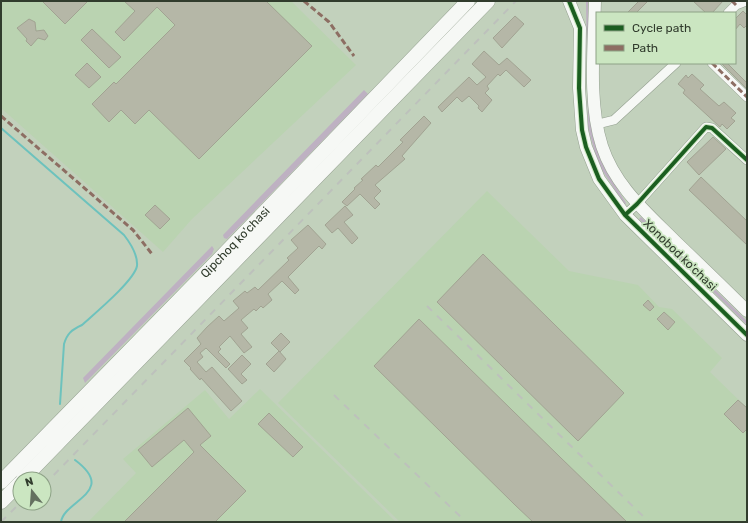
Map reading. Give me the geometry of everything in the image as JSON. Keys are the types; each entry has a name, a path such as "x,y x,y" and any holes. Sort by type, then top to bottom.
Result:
{"main road":[{"name":"Qipchoq ko'chasi","path":"30,471 91,400 468,1"},
{"name":"Qipchoq ko'chasi","path":"1,482 27,456 91,400 488,1"},
{"path":"1,502 12,490"}],"street":[{"name":"Xonobod ko'chasi","path":"569,1 580,28 578,88 585,142 599,178 625,215 747,334"},
{"path":"580,1 580,28"},
{"name":"Xonobod ko'chasi","path":"595,1 594,76 598,124 602,145 608,161 617,178 637,204 747,311"},
{"path":"729,12 734,3 746,1"},
{"path":"598,124 614,120 675,64"},
{"path":"713,64 747,97"},
{"path":"625,215 637,204 706,127 712,128 747,160"},
{"path":"1,475 27,456"}],"shaded area":[{"path":"1,1 291,1 356,65 192,219 163,252 1,108"},
{"path":"586,1 588,1 591,109 594,138 605,169 626,203 625,205 602,170 595,153 588,127"},
{"path":"364,90 368,94 227,239 224,238 223,235"},
{"path":"487,191 569,271 638,285 659,307 672,309 722,358 710,372 747,408 747,522 400,522 278,403"},
{"path":"641,217 747,321 747,325 639,219"},
{"path":"212,246 214,249 212,254 85,383 83,378"},
{"path":"260,389 396,522 88,522 136,473 123,459 205,390 229,419"}],"building":[{"path":"42,1 88,1 65,24"},
{"path":"124,1 266,1 312,46 199,159 149,110 135,124 121,110 109,122 92,104 114,82 116,84 175,25 157,7 124,41 115,32 135,11"},
{"path":"639,1 648,1 637,12 628,12"},
{"path":"693,1 723,1 713,12 705,12"},
{"path":"743,11 747,15 747,25 744,28 740,24 736,29 736,18"},
{"path":"515,16 524,24 502,48 493,38"},
{"path":"29,19 35,22 36,31 44,30 48,36 45,40 38,38 31,46 17,28"},
{"path":"92,29 121,57 109,68 81,40"},
{"path":"484,51 499,65 507,58 531,80 524,87 506,70 500,76 498,74 487,86 489,89 485,93 492,100 482,112 478,108 479,106 469,96 462,102 457,97 442,112 438,107 469,77 477,85 486,77 472,64"},
{"path":"87,63 101,77 89,88 75,75"},
{"path":"722,64 728,64 747,83 747,89"},
{"path":"692,74 704,85 700,89 719,106 724,102 736,113 731,118 735,121 727,129 722,124 720,127 683,93 685,90 678,84 686,75 688,78"},
{"path":"424,116 431,123 402,156 405,159 375,185 381,191 374,198 380,204 375,209 360,194 347,206 342,202 363,180 361,179 376,165 378,167 403,142 400,140"},
{"path":"713,137 726,149 699,175 687,162"},
{"path":"701,177 747,221 747,245 689,190"},
{"path":"155,205 170,219 160,229 145,215"},
{"path":"345,206 353,215 344,222 358,238 352,244 338,228 332,233 325,225"},
{"path":"308,225 326,244 322,249 319,246 288,277 299,290 295,294 282,281 268,294 272,300 263,308 261,306 256,311 254,309 241,320 248,328 241,334 252,347 244,353 230,336 219,347 221,349 218,352 230,364 226,368 206,348 200,353 203,357 197,362 206,372 212,367 242,401 231,411 201,378 200,380 184,361 201,344 197,338 207,327 219,316 224,321 239,308 233,301 245,291 247,293 255,287 258,290 289,260 287,258 298,248 291,240"},
{"path":"483,254 624,393 578,441 437,302"},
{"path":"648,300 654,307 650,311 643,305"},
{"path":"664,312 675,322 668,330 657,319"},
{"path":"419,319 627,522 533,522 515,505 374,366"},
{"path":"281,333 290,342 280,352 271,343"},
{"path":"279,351 286,359 274,372 266,364"},
{"path":"242,355 251,364 241,374 247,380 242,384 228,369"},
{"path":"738,400 747,408 747,429 743,433 724,414"},
{"path":"188,408 211,436 200,445 246,491 215,522 124,522 194,452 184,440 152,467 138,450"},
{"path":"269,413 303,447 293,457 258,424"}],"waterway":[{"path":"1,128 124,235 135,254 137,262 137,266 129,280 82,325 72,331 67,338 64,344 60,404"},
{"path":"61,522 64,514 85,495 90,488 91,480 87,471 75,460"}],"railway":[{"path":"52,477 516,1"},
{"path":"427,306 649,522"},
{"path":"334,395 466,522"},
{"path":"1,522 12,511"}],"marked path":[{"path":"304,1 329,22 354,56"},
{"path":"732,1 736,5"},
{"path":"713,64 747,97"},
{"path":"1,116 133,230 152,254"}],"cycle path":[{"path":"569,1 580,28 579,88 582,130 586,147 599,179 625,215 747,335"},
{"path":"625,215 637,204 706,127 712,128 747,160"}]}
